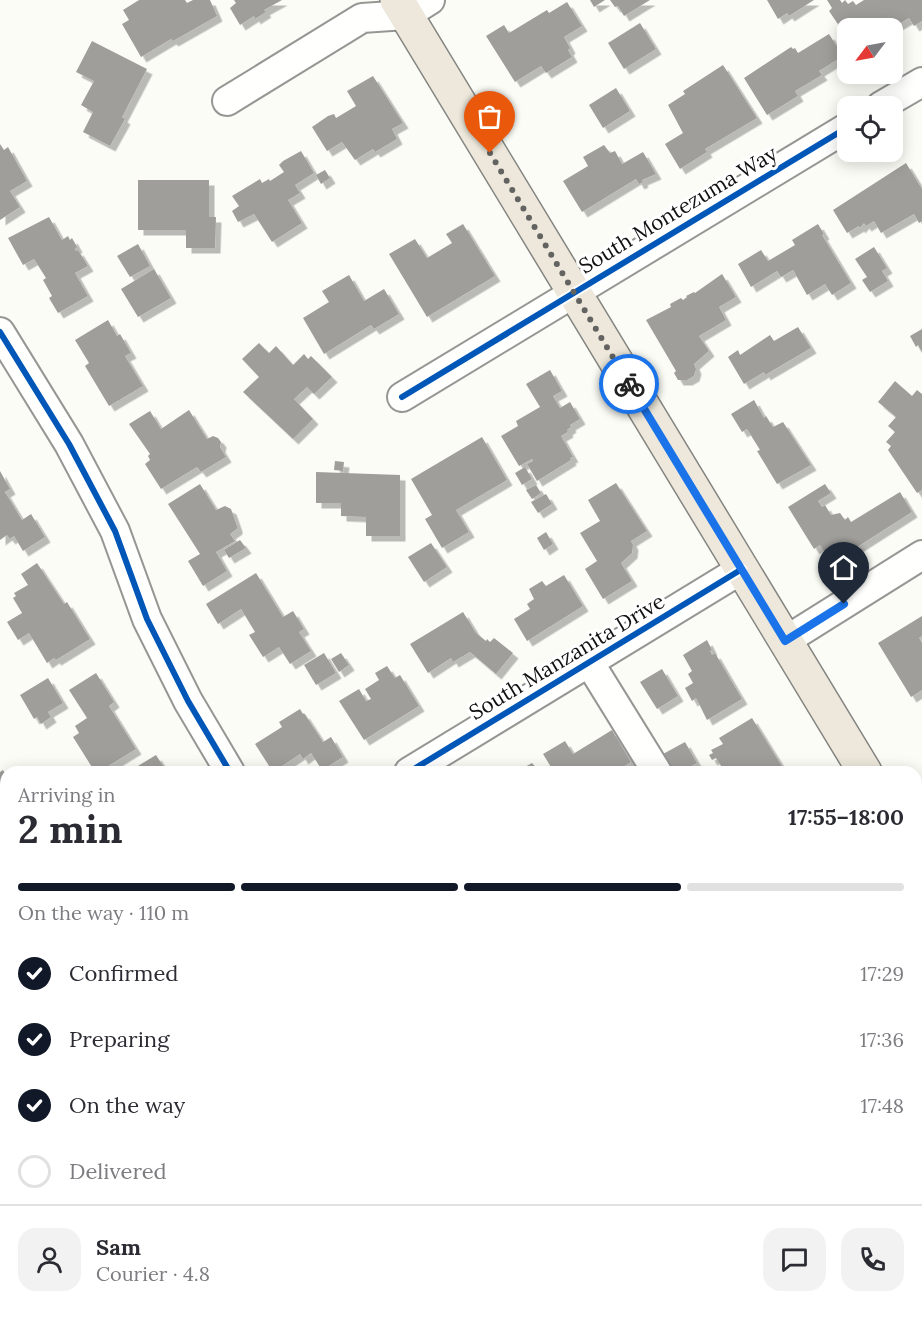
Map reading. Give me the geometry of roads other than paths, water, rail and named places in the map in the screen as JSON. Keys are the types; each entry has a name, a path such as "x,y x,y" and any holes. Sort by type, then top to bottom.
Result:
{"main road":[{"path":"411,5 574,292 861,766"}],"street":[{"path":"227,100 362,18 411,5"},
{"path":"898,96 922,82"},
{"name":"South Montezuma Way","path":"402,397 837,134"},
{"path":"0,332 69,444 114,531 147,619 188,701 226,766"},
{"path":"785,641 922,555"},
{"name":"South Manzanita Drive","path":"420,766 742,569"},
{"path":"590,662 653,766"}]}
